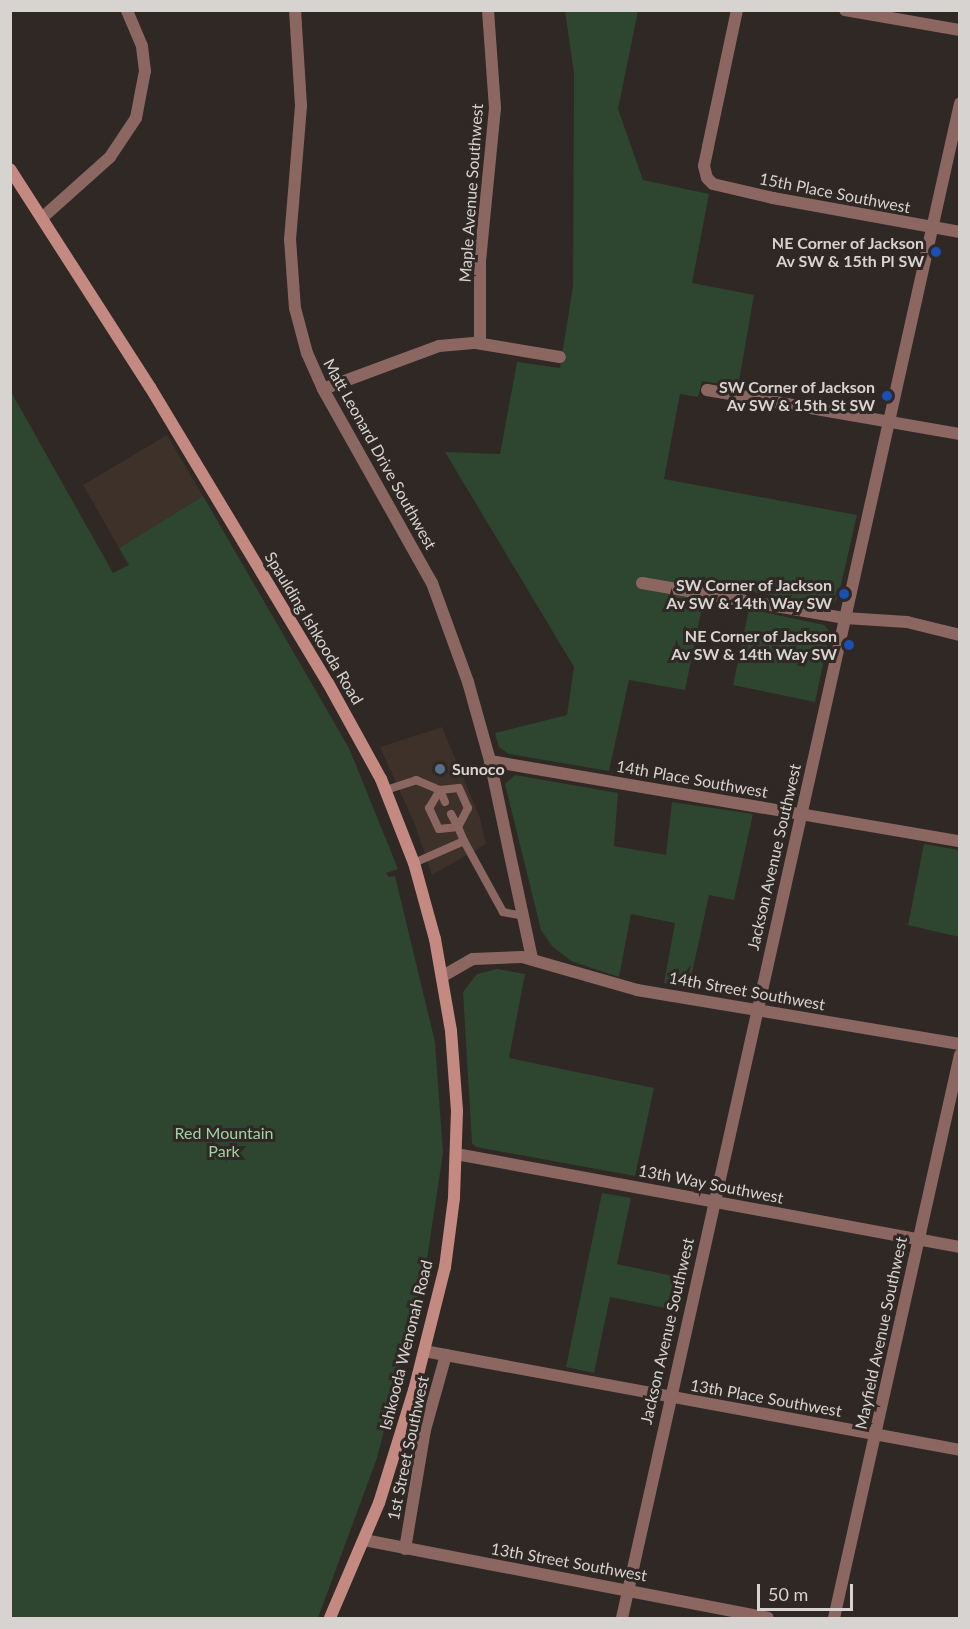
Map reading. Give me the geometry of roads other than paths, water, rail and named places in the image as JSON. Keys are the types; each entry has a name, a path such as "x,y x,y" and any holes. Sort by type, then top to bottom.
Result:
{"street":[{"path":"43,217 105,163 136,118 145,71 142,46 127,10"},
{"name":"Matt Leonard Drive Southwest","path":"295,10 301,106 291,212 290,274 307,353 323,388 432,584 468,682 490,761 532,959"},
{"name":"Maple Avenue Southwest","path":"480,343 480,261 495,108 488,10"},
{"name":"15th Place Southwest","path":"737,10 704,166 707,178 713,183 773,198 960,232"},
{"path":"845,10 960,30"},
{"name":"Jackson Avenue Southwest","path":"622,1618 668,1397 960,103"},
{"name":"Spaulding Ishkooda Road","path":"10,169 43,217 328,683 386,790 414,863 443,976 455,1071 456,1154"},
{"path":"323,388 439,346 480,343 560,357"},
{"path":"708,390 960,434"},
{"path":"642,582 845,618 907,622 960,635"},
{"name":"14th Place Southwest","path":"490,761 960,842"},
{"name":"14th Street Southwest","path":"443,976 474,959 506,956 532,959 599,982 960,1044"},
{"name":"Mayfield Avenue Southwest","path":"834,1618 960,1055"},
{"name":"13th Way Southwest","path":"456,1154 960,1247"},
{"name":"Ishkooda Wenonah Road","path":"364,1540 424,1351 445,1267 456,1154"},
{"name":"13th Place Southwest","path":"424,1351 960,1450"},
{"name":"1st Street Southwest","path":"405,1549 425,1431 446,1355"},
{"path":"330,1618 364,1540"},
{"name":"13th Street Southwest","path":"364,1540 768,1618"}],"lane":[{"path":"386,790 417,780 440,790 459,788 468,808 458,827"},
{"path":"440,790 445,802"},
{"path":"440,790 429,808 438,829 458,827"},
{"path":"451,814 503,912 523,916"},
{"path":"414,863 464,840"}],"place":[{"name":"NE Corner of Jackson Av SW & 15th Pl SW","path":"936,252"},
{"name":"SW Corner of Jackson Av SW & 15th St SW","path":"887,396"},
{"name":"SW Corner of Jackson Av SW & 14th Way SW","path":"844,594"},
{"name":"NE Corner of Jackson Av SW & 14th Way SW","path":"849,645"},
{"name":"Sunoco","path":"440,769"}],"park label":[{"name":"Red Mountain Park","path":"224,1142"}]}
